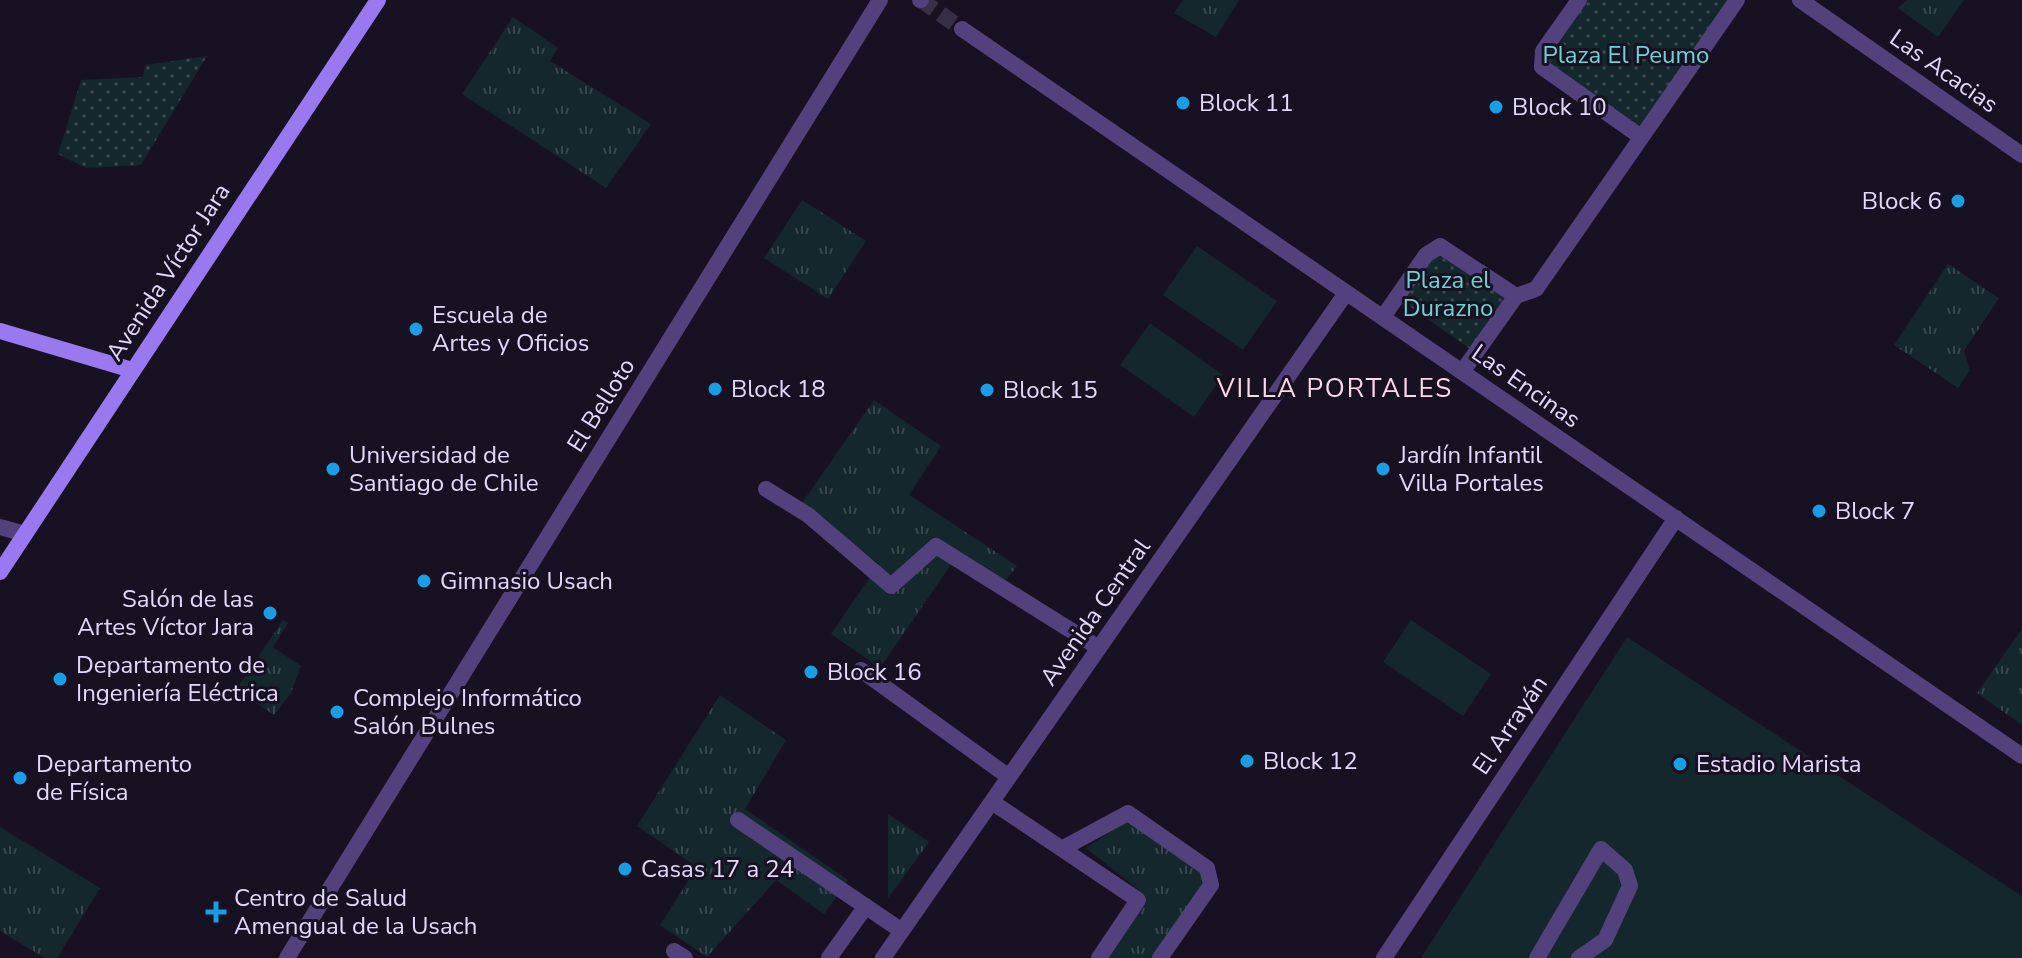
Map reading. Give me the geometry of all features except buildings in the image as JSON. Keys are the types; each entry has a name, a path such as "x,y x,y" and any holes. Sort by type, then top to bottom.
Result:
{"main road":[{"name":"Avenida Víctor Jara","path":"0,572 378,0"},
{"path":"0,331 132,370"}],"street":[{"name":"El Belloto","path":"287,958 880,0"},
{"path":"1579,0 1543,51 1542,67 1641,137"},
{"path":"1462,372 1516,296 1536,289 1737,0"},
{"name":"Las Acacias","path":"1800,0 2022,155"},
{"name":"Las Encinas","path":"962,29 2022,756"},
{"path":"1383,317 1426,255 1440,246 1516,296"},
{"name":"Avenida Central","path":"883,958 1346,293"},
{"path":"766,489 808,515 891,586 936,546 1099,648"},
{"name":"El Arrayán","path":"1384,958 1676,518"},
{"path":"0,527 25,534"},
{"path":"861,670 1009,777"},
{"path":"992,802 1065,847 1138,900 1099,958"},
{"path":"1065,847 1128,813 1207,868 1211,885 1160,958"},
{"path":"738,820 902,931"},
{"path":"1537,958 1601,849 1625,870 1630,886 1605,940 1579,958"},
{"path":"829,958 866,906"}],"green space":[{"path":"1183,0 1239,0 1216,37 1174,13"},
{"name":"Plaza El Peumo","path":"1586,0 1731,0 1643,124 1633,126 1551,70 1547,56"},
{"path":"1907,0 1964,0 1938,37 1898,8"},
{"path":"513,17 558,48 550,61 651,124 606,188 462,94"},
{"path":"207,56 141,165 86,168 58,154 81,80 143,77 145,65"},
{"path":"802,200 866,241 828,299 764,258"},
{"path":"1197,246 1277,301 1243,350 1163,295"},
{"name":"Plaza el Durazno","path":"1443,250 1509,296 1473,351 1402,301 1432,257"},
{"path":"1948,264 1999,298 1964,351 1970,370 1958,388 1894,345"},
{"path":"1150,323 1223,375 1194,417 1120,365"},
{"path":"874,400 941,446 909,495 1017,566 998,590 952,563 880,668 831,634 879,564 802,503"},
{"path":"283,620 288,623 273,647 301,666 291,693 274,715 236,690"},
{"path":"1411,620 1491,674 1463,716 1383,662"},
{"path":"2022,629 2022,725 1977,693"},
{"name":"Estadio Marista","path":"1627,637 2022,896 2022,958 1421,958"},
{"path":"720,695 786,740 745,809 848,880 824,914 776,880 707,957 660,925 697,867 637,826"},
{"path":"888,814 929,842 888,898"},
{"path":"1127,821 1200,868 1202,886 1152,958 1103,958 1145,895 1086,848"},
{"path":"0,827 100,888 57,958 45,958 0,931"}],"tunnel":[{"path":"921,0 962,29"}],"place":[{"name":"Block 11","path":"1183,103"},
{"name":"Block 10","path":"1496,107"},
{"name":"Block 6","path":"1958,201"},
{"name":"Escuela de Artes y Oficios","path":"416,329"},
{"name":"Block 18","path":"715,389"},
{"name":"Block 15","path":"987,390"},
{"name":"Universidad de Santiago de Chile","path":"333,469"},
{"name":"Jardín Infantil Villa Portales","path":"1383,469"},
{"name":"Block 7","path":"1819,511"},
{"name":"Gimnasio Usach","path":"424,581"},
{"name":"Salón de las Artes Víctor Jara","path":"270,613"},
{"name":"Block 16","path":"811,672"},
{"name":"Departamento de Ingeniería Eléctrica","path":"60,679"},
{"name":"Complejo Informático Salón Bulnes","path":"337,712"},
{"name":"Block 12","path":"1247,761"},
{"name":"Estadio Marista","path":"1680,764"},
{"name":"Departamento de Física","path":"20,778"},
{"name":"Casas 17 a 24","path":"625,869"},
{"name":"Centro de Salud Amengual de la Usach","path":"216,912"}],"district":[{"name":"VILLA PORTALES","path":"1335,388"}]}
